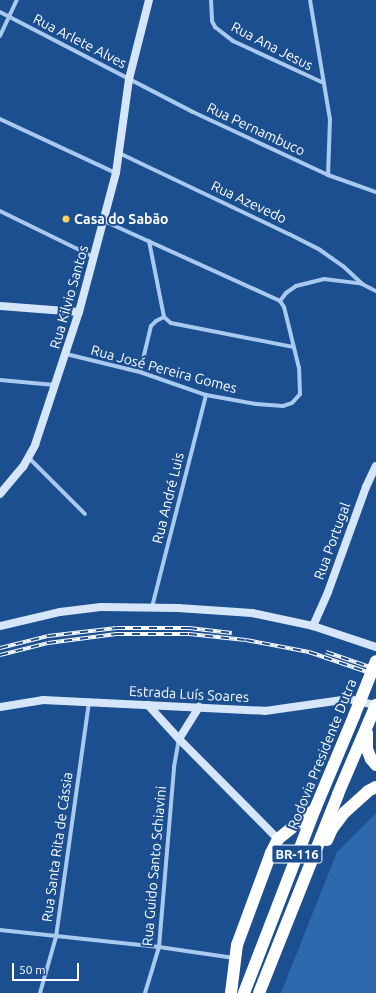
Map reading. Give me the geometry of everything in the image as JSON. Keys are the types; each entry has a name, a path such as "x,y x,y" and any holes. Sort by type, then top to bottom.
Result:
{"highway":[{"name":"Rodovia Presidente Dutra","path":"244,993 315,809 376,661"},
{"name":"BR-116","path":"259,993 338,794 376,705"},
{"path":"368,725 367,749 370,759 376,765"},
{"path":"266,993 332,829 355,802 376,787"},
{"path":"231,993 234,958 245,921 271,853 278,839 315,809"}],"main road":[{"name":"Rua Kilvio Santos","path":"0,494 29,458 45,420 79,312 116,173 129,79 149,0"},
{"path":"0,306 79,312"},
{"name":"Rua Portugal","path":"313,626 328,592 366,487 376,466"},
{"path":"0,626 31,618 81,609 101,607 152,607 252,614 313,626 376,647"},
{"name":"Estrada Luís Soares","path":"0,707 43,700 276,711 349,699 376,705"},
{"path":"148,705 179,739 278,839"},
{"path":"179,739 199,707"}],"street":[{"path":"0,36 17,0"},
{"name":"Rua Ana Jesus","path":"211,0 212,21 214,27 233,42 324,84"},
{"path":"310,0 330,119 328,175"},
{"name":"Rua Arlete Alves","path":"0,12 129,79"},
{"name":"Rua Pernambuco","path":"129,79 193,112 328,175 376,192"},
{"path":"0,119 116,173"},
{"name":"Rua Azevedo","path":"119,153 290,234 320,250 343,266 362,284"},
{"path":"0,211 94,256"},
{"path":"104,221 280,300 286,293 296,286 324,279 362,284 376,291"},
{"path":"149,241 164,317 171,323 294,347"},
{"name":"Rua José Pereira Gomes","path":"66,354 140,372 206,395 256,404 282,406 292,403 300,394 299,368 284,307 280,300"},
{"path":"140,372 151,326 156,321 164,317"},
{"path":"0,380 55,385"},
{"name":"Rua André Luis","path":"152,607 206,395"},
{"path":"29,458 85,514"},
{"name":"Rua Santa Rita de Cássia","path":"40,993 56,937 89,702"},
{"name":"Rua Guido Santo Schiavini","path":"145,993 159,947 174,767 179,739"},
{"path":"0,930 159,947 234,958"}],"shaded area":[{"path":"376,813 376,993 281,993 337,852"}],"railway":[{"path":"0,648 48,636 117,628 189,628 232,633"},
{"path":"0,655 48,643 116,634 189,634 246,640 309,652 376,675"},
{"path":"326,652 376,669"}],"place":[{"name":"Casa do Sabão","path":"66,219"}]}
